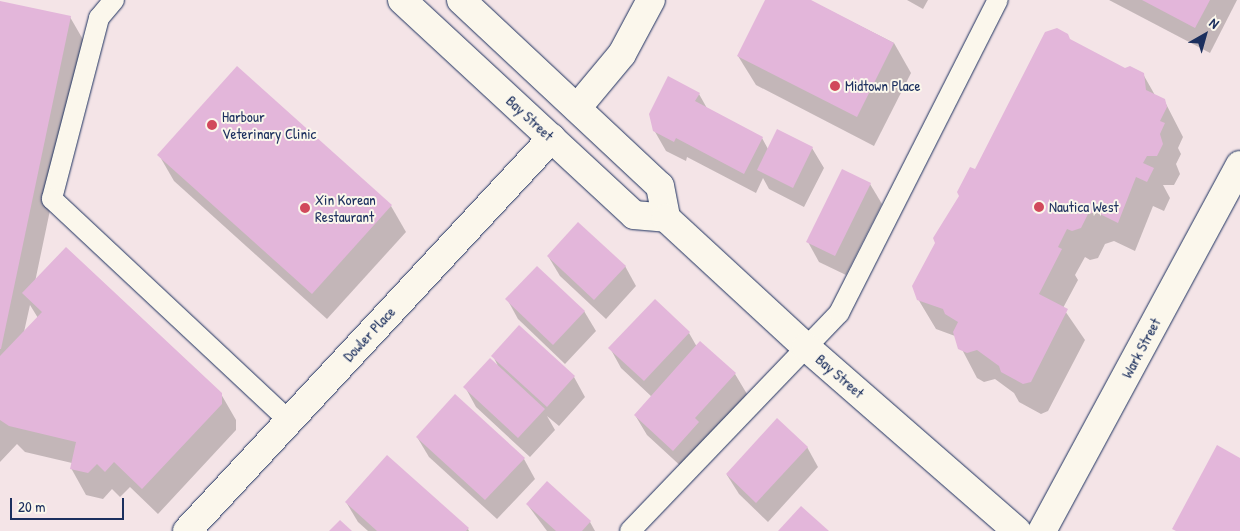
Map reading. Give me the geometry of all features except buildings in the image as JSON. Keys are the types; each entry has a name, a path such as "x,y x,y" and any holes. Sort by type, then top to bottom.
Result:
{"main road":[{"name":"Bay Street","path":"402,0 634,215 666,218 806,347 1017,531"},
{"path":"461,0 660,186 666,218"},
{"path":"577,108 622,54 651,0"},
{"name":"Dowler Place","path":"187,531 552,138"},
{"name":"Wark Street","path":"1042,531 1240,165"}],"lane":[{"path":"114,0 99,18 52,199 289,421"},
{"path":"630,531 838,313 998,0"}],"place":[{"name":"Midtown Place","path":"835,86"},
{"name":"Harbour Veterinary Clinic","path":"212,125"},
{"name":"Nautica West","path":"1039,207"},
{"name":"Xin Korean Restaurant","path":"305,208"}]}
